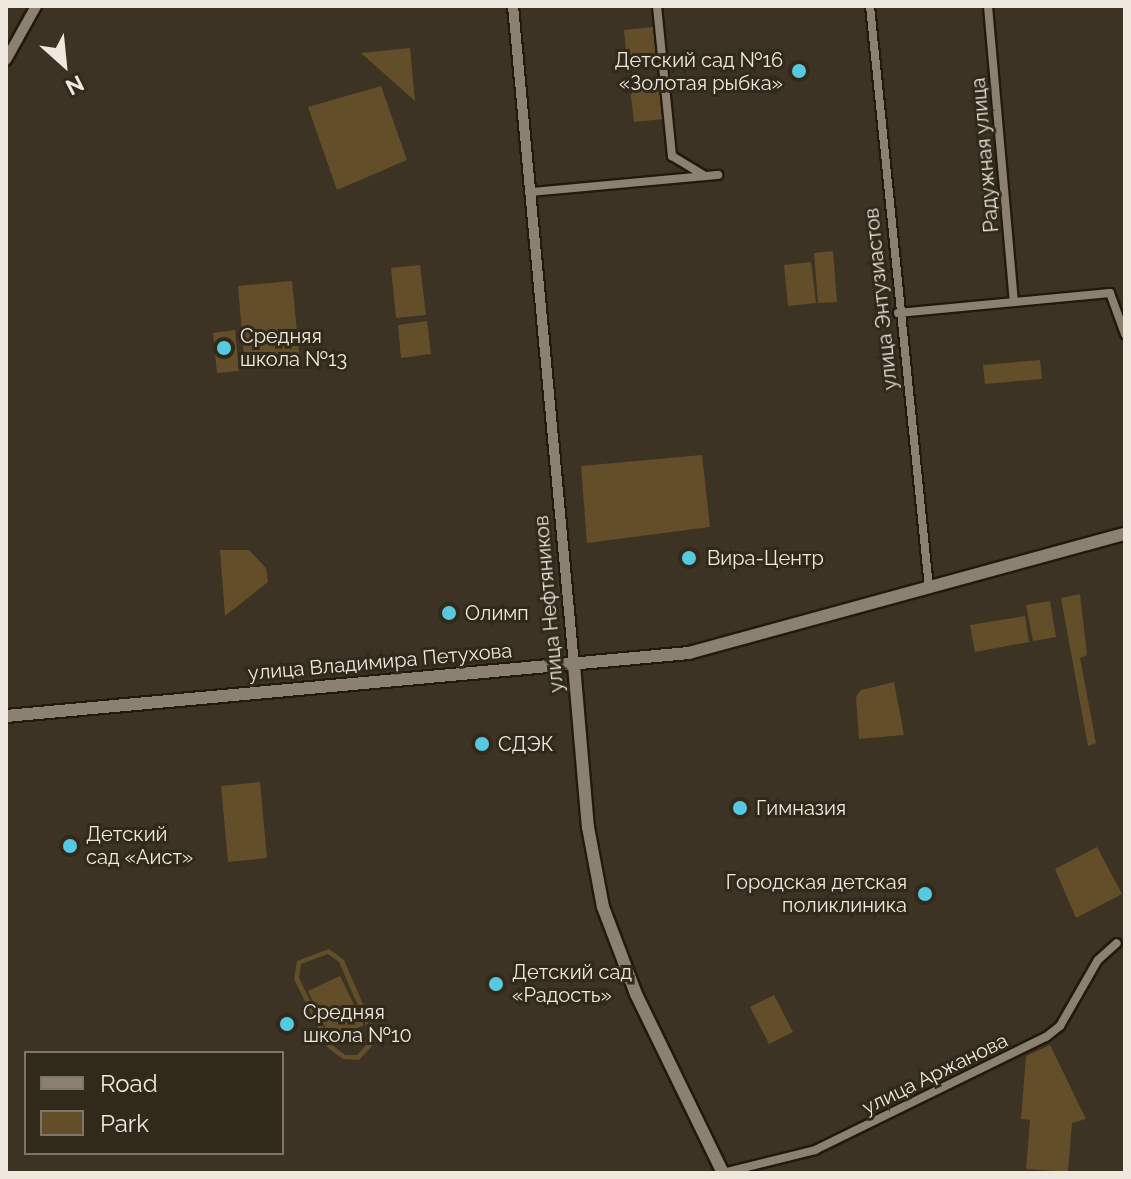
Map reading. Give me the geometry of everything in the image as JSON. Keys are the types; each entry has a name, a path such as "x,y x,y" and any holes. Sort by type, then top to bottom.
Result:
{"main road":[{"name":"улица Владимира Петухова","path":"6,716 574,665 707,649 1125,534"},
{"name":"улица Нефтяников","path":"574,665 588,827 603,907 632,985 723,1173"}],"street":[{"path":"6,60 36,6"},
{"name":"улица Нефтяников","path":"513,6 574,665"},
{"path":"657,6 672,156 705,176"},
{"name":"улица Энтузиастов","path":"870,6 898,313 929,588"},
{"name":"Радужная улица","path":"988,6 1014,302"},
{"path":"531,192 718,175"},
{"path":"898,313 1110,293 1124,334"},
{"name":"улица Аржанова","path":"723,1173 815,1150 1046,1037 1060,1026 1098,960 1117,943"}],"green space":[{"path":"654,27 658,60 627,63 624,30"},
{"path":"410,48 415,101 361,53"},
{"path":"381,86 407,160 337,190 308,107"},
{"path":"660,86 664,119 634,122 630,89"},
{"path":"833,251 837,302 818,303 814,253"},
{"path":"811,262 816,303 788,306 784,265"},
{"path":"420,265 426,315 396,318 391,268"},
{"path":"292,281 300,362 245,367 238,286"},
{"path":"427,321 431,354 401,358 398,325"},
{"path":"235,330 239,371 217,373 213,333"},
{"path":"1040,360 1042,379 985,384 983,365"},
{"path":"702,455 710,527 587,543 581,466"},
{"path":"220,550 249,550 266,568 268,582 225,616"},
{"path":"1080,594 1087,655 1080,658 1096,743 1088,746 1061,598"},
{"path":"1050,601 1056,637 1033,641 1026,605"},
{"path":"1025,616 1029,642 975,652 970,625"},
{"path":"894,682 904,735 859,739 856,697 861,690"},
{"path":"260,782 267,858 228,862 221,786"},
{"path":"1097,847 1122,894 1076,918 1055,869"},
{"path":"329,949 344,960 372,1025 373,1045 359,1060 343,1059 328,1048 294,979 297,961","holes":["328,954 339,962 367,1027 368,1043 357,1055 345,1055 332,1045 299,978 301,964"]},
{"path":"340,976 364,1025 331,1040 308,991"},
{"path":"774,995 793,1032 769,1044 750,1007"},
{"path":"1050,1045 1086,1119 1072,1123 1068,1172 1026,1169 1030,1120 1021,1119 1026,1056"}],"place":[{"name":"Детский сад №16 «Золотая рыбка»","path":"799,71"},
{"name":"Средняя школа №13","path":"224,348"},
{"name":"Вира-Центр","path":"689,558"},
{"name":"Олимп","path":"449,613"},
{"name":"СДЭК","path":"482,744"},
{"name":"Гимназия","path":"740,808"},
{"name":"Детский сад «Аист»","path":"70,846"},
{"name":"Городская детская поликлиника","path":"925,894"},
{"name":"Детский сад «Радость»","path":"496,984"},
{"name":"Средняя школа №10","path":"287,1024"}]}
